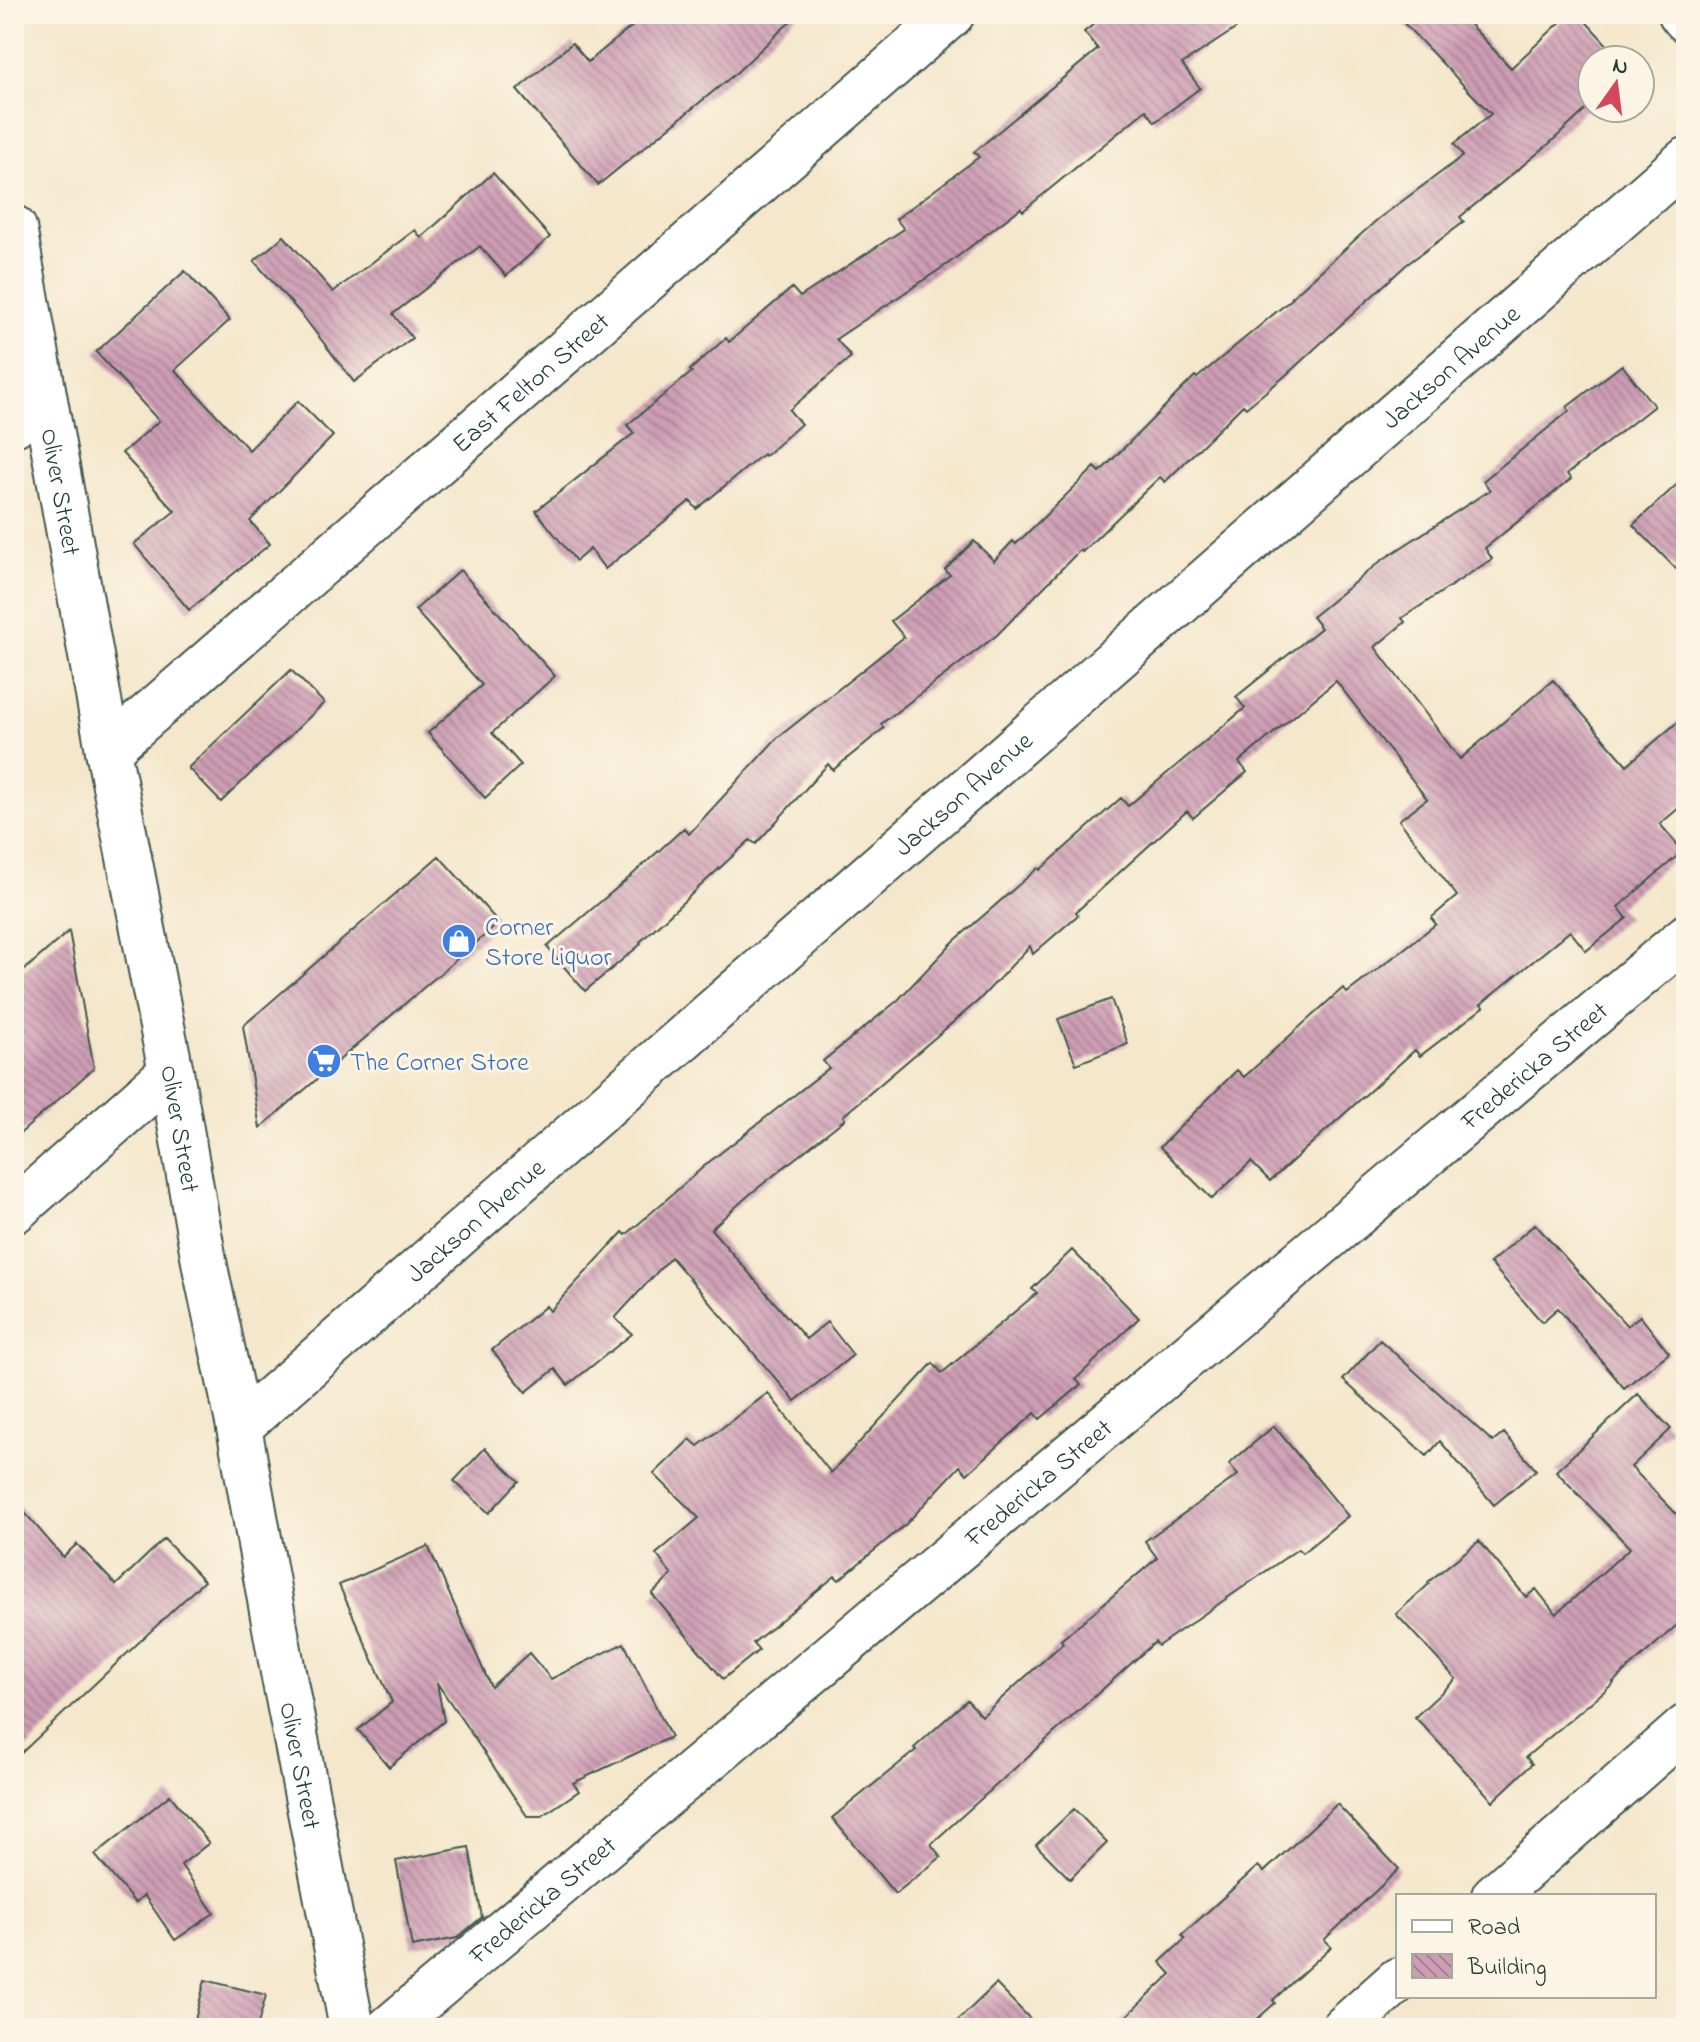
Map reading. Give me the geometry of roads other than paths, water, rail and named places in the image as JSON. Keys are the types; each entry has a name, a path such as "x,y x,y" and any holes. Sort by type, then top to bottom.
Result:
{"street":[{"name":"East Felton Street","path":"108,750 952,14"},
{"path":"1681,14 1686,20"},
{"name":"Jackson Avenue","path":"239,1427 1686,160"},
{"name":"Oliver Street","path":"14,228 29,411 108,750 352,2028"},
{"name":"Fredericka Street","path":"389,2028 1686,937"},
{"path":"14,1211 171,1072"},
{"path":"1496,1894 1686,1727"},
{"path":"1344,2028 1396,1982"}],"place":[{"name":"Corner Store Liquor","path":"459,941"},
{"name":"The Corner Store","path":"324,1061"}]}
